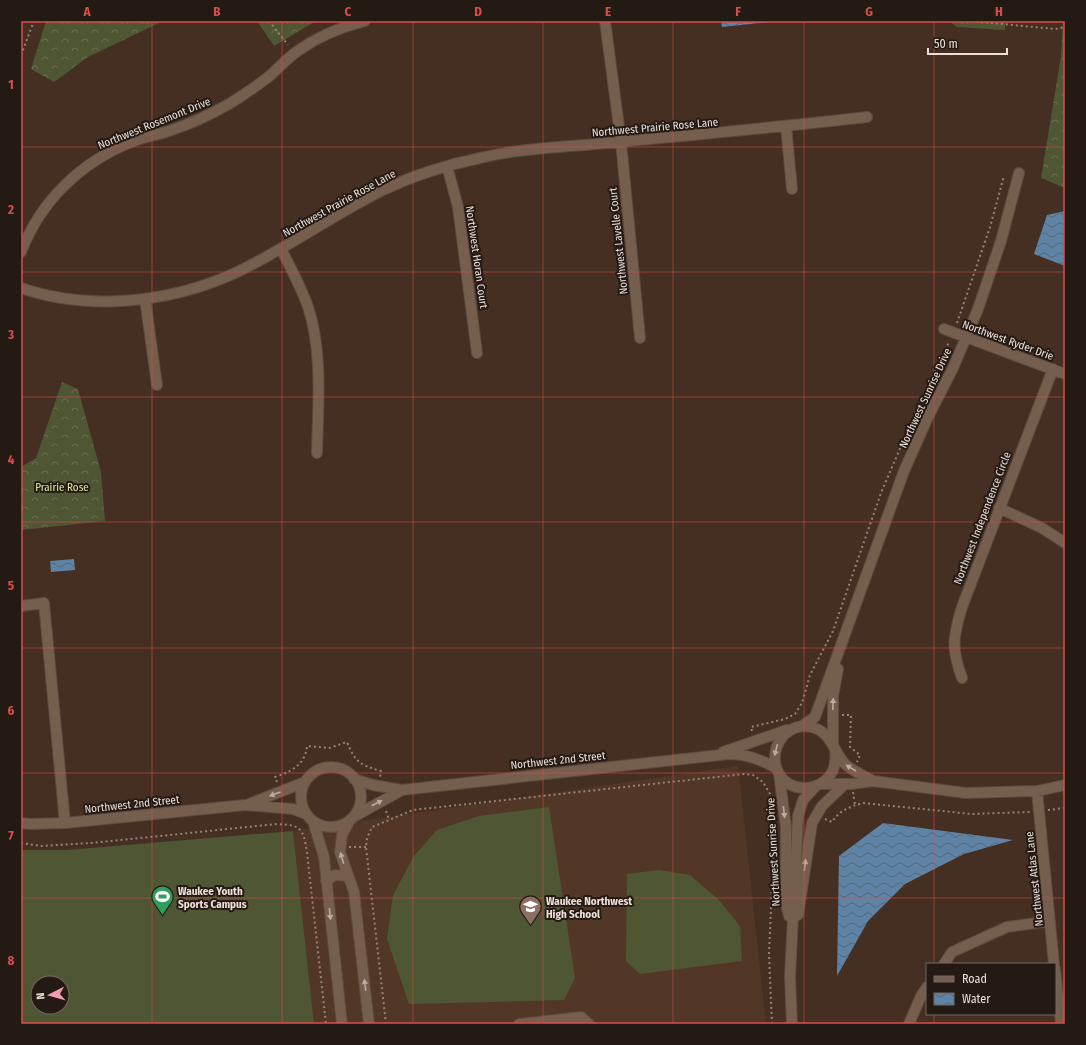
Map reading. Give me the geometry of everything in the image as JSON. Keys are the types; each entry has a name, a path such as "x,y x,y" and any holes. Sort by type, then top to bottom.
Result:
{"street":[{"name":"Northwest Rosemont Drive","path":"21,252 43,208 72,178 104,154 135,141 168,132 199,120 229,104 265,79 294,54 320,37 342,27 365,21"},
{"name":"Northwest Lavelle Court","path":"605,21 621,142 640,338"},
{"name":"Northwest Prairie Rose Lane","path":"21,288 42,295 86,301 146,299 192,288 232,274 281,249 383,190 418,174 501,154 867,117"},
{"path":"786,126 792,189"},
{"name":"Northwest Horan Court","path":"447,166 458,207 477,353"},
{"name":"Northwest Sunrise Drive","path":"799,727 815,718 904,471 966,337 993,269 1019,173"},
{"path":"281,249 297,278 309,308 315,344 318,380 317,453"},
{"path":"146,299 157,385"},
{"name":"Northwest Ryder Drie","path":"944,329 1065,374"},
{"name":"Northwest Independence Circle","path":"962,678 955,660 953,645 955,630 962,607 999,508 1053,369"},
{"path":"999,508 1042,528 1065,543"},
{"path":"21,606 44,603 65,823"},
{"name":"Northwest Sunrise Drive","path":"834,746 833,696 837,671 847,632"},
{"path":"874,781 846,766 826,734 819,730 799,727 787,732 780,739 776,748 774,759 778,771 790,784 800,788 818,785 874,781 966,794 1036,791 1065,785"},
{"name":"Northwest 2nd Street","path":"717,754 734,747 799,727"},
{"path":"818,785 828,778 834,769 836,759 834,746"},
{"name":"Northwest 2nd Street","path":"245,805 305,782 316,770 325,767 335,767 344,770 354,779 373,785 402,790 717,754 741,754 766,762 778,771"},
{"name":"Northwest Sunrise Drive","path":"778,771 786,828 786,904 791,930"},
{"path":"354,779 360,793 360,803 342,835 340,852 354,892 369,1024"},
{"path":"305,782 301,794 302,804 309,817 324,857 342,1024"},
{"path":"791,930 799,912 808,839 812,823 822,806 844,784"},
{"name":"Northwest Sunrise Drive","path":"792,1024 790,977 791,930 797,853 798,816 803,800 818,785"},
{"name":"Northwest 2nd Street","path":"21,822 30,824 65,823 245,805 293,809 322,826 332,827 341,825 402,790"},
{"name":"Northwest Atlas Lane","path":"1036,791 1054,963"},
{"path":"326,881 335,875 348,876"},
{"path":"945,963 952,952 1007,927 1050,921"},
{"path":"1056,978 1061,1024"},
{"path":"909,1024 921,996 926,988"},
{"path":"519,1024 581,1017 590,1024"}],"path":[{"path":"21,55 34,21"},
{"path":"269,21 294,54"},
{"path":"971,21 1055,29 1065,27"},
{"path":"751,727 785,719 795,714 802,703"},
{"path":"851,715 850,747 860,755"},
{"path":"275,777 290,772 300,765 306,754 307,746 329,748 347,742 357,762 366,767 381,771"},
{"path":"386,1024 366,847 367,838 372,827 413,810 744,774 752,775 763,782 770,794 772,809 774,840 769,954 772,1024"},
{"path":"832,822 838,814 848,807 863,803 971,814 1019,814 1065,808"},
{"path":"21,843 41,846 276,824 294,825 304,834 307,852 326,1024"}],"shaded area":[{"name":"Waukee Northwest High School","path":"738,766 766,1024 314,1024 293,831"}],"green space":[{"path":"46,21 163,21 88,57 54,82 31,69"},
{"path":"257,21 316,21 274,46"},
{"path":"949,21 1005,21 1005,30 957,27"},
{"path":"1063,21 1065,21 1065,188 1041,178 1061,56"},
{"name":"Prairie Rose","path":"62,382 78,389 101,472 105,521 21,530 21,467 36,458"},
{"path":"549,807 575,978 564,1000 409,1004 387,939 393,895 414,856 437,830 479,816"},
{"name":"Waukee Youth Sports Campus","path":"293,831 314,1024 21,1024 21,850 67,850"},
{"path":"659,870 690,875 718,899 740,926 742,961 640,974 626,961 627,874"}],"water":[{"path":"721,21 777,21 722,27"},
{"path":"1065,211 1065,266 1034,254 1047,215"},
{"path":"74,559 75,570 51,572 50,561"},
{"path":"883,823 1013,840 964,854 905,884 868,921 837,976 839,856"}],"place":[{"name":"Waukee Youth Sports Campus","path":"162,916"},
{"name":"Waukee Northwest High School","path":"530,926"}]}
